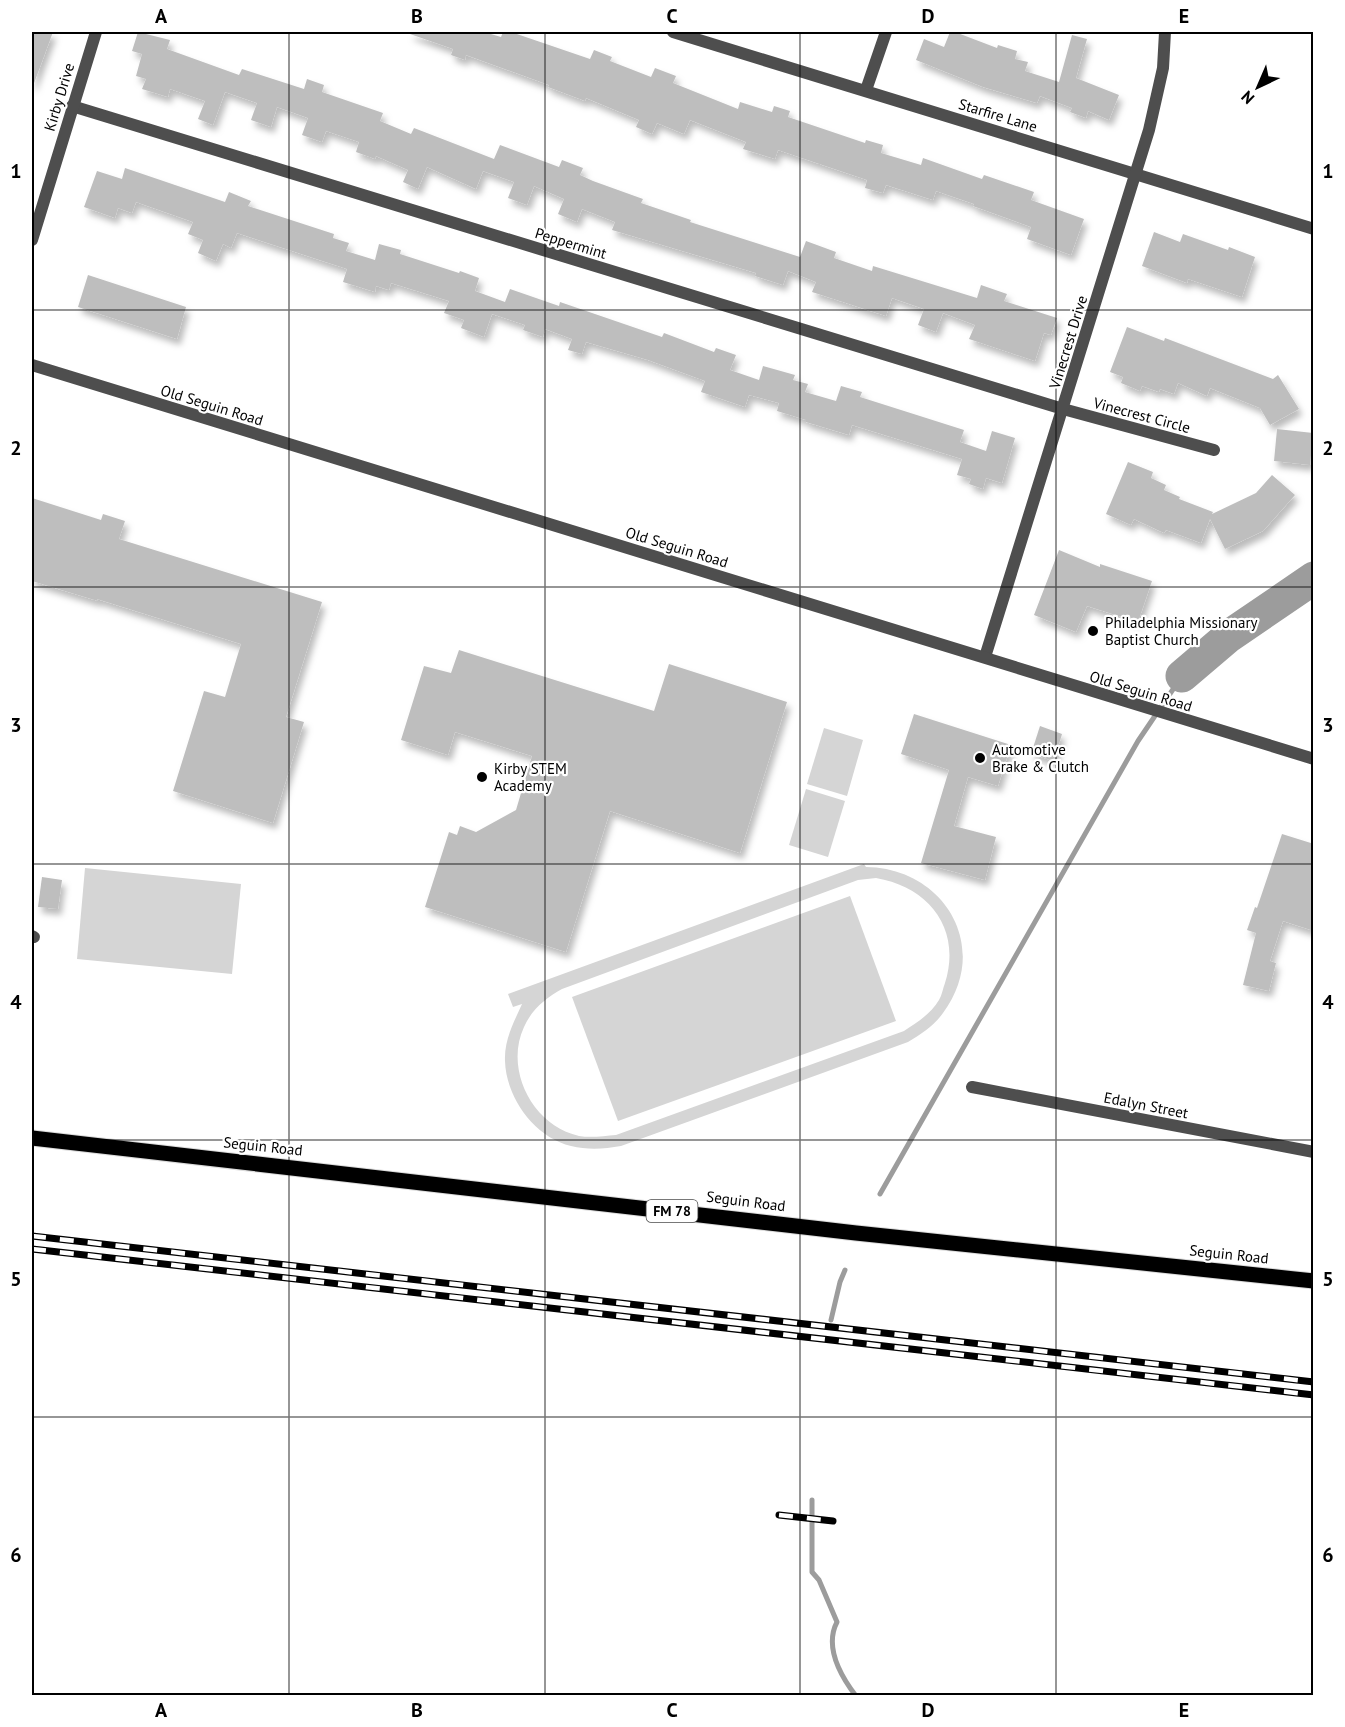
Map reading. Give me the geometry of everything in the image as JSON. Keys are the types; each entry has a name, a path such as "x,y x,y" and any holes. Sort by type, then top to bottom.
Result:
{"main road":[{"name":"Seguin Road","path":"32,1138 856,1233 1314,1281"}],"street":[{"name":"Kirby Drive","path":"32,240 96,32"},
{"name":"Starfire Lane","path":"673,32 1314,229"},
{"path":"866,90 886,32"},
{"name":"Vinecrest Drive","path":"984,657 1149,130 1163,68 1165,32"},
{"name":"Peppermint","path":"72,106 1062,409"},
{"name":"Old Seguin Road","path":"32,365 1314,759"},
{"name":"Vinecrest Circle","path":"1062,409 1214,450"},
{"name":"Edalyn Street","path":"972,1087 1314,1152"}],"shaded area":[{"path":"824,728 863,740 847,796 807,784"},
{"path":"806,789 845,801 828,857 789,845"},
{"path":"864,864 866,867 894,871 918,881 938,896 952,916 961,938 963,962 957,988 939,1018 908,1042 621,1146 608,1148 584,1148 558,1141 545,1134 524,1114 511,1088 505,1061 508,1038 522,1004 513,1007 508,994","holes":["876,878 895,883 926,901 945,928 949,945 949,963 940,998 928,1014 904,1031 616,1135 584,1137 563,1130 548,1121 527,1094 520,1078 518,1061 519,1044 524,1027 540,1005 562,989 858,880"]},
{"path":"85,868 241,884 232,974 77,959"},
{"path":"850,896 896,1021 618,1121 572,997"}],"building":[{"path":"32,32 53,32 33,86 32,85"},
{"path":"138,32 170,40 167,49 239,75 242,69 304,89 307,79 324,85 322,92 383,113 380,121 411,134 414,128 494,159 500,145 559,167 562,160 583,168 580,175 643,199 641,203 691,220 690,222 800,257 806,241 836,252 834,258 872,271 873,266 977,298 981,285 1007,294 1004,301 1057,318 1051,335 1044,333 1035,361 969,339 975,325 943,313 936,332 918,325 924,309 892,298 886,316 812,292 816,282 788,271 783,285 755,276 756,273 612,230 615,222 582,209 577,222 558,214 564,199 534,186 527,205 508,198 514,182 483,171 476,189 427,167 418,189 403,182 408,170 376,156 375,159 356,152 359,142 326,131 322,142 302,135 308,118 277,107 271,127 251,120 257,103 225,92 213,125 198,119 205,101 170,89 168,97 142,89 146,79 136,76 142,54 132,51"},
{"path":"410,32 484,32 501,37 503,32 511,32 590,59 594,50 612,57 610,61 651,77 655,68 676,76 673,83 738,109 740,102 772,112 774,106 790,111 788,117 865,143 866,140 883,145 881,153 921,165 923,158 982,179 984,175 1034,192 1031,200 1084,219 1071,255 1027,239 1031,227 936,191 933,200 886,185 883,193 865,188 867,180 778,150 775,159 743,149 746,142 690,120 684,134 657,123 652,134 636,127 639,120 586,98 585,101 548,87 549,85 466,55 465,60 451,55 453,49 410,34"},
{"path":"950,32 997,48 998,45 1017,51 1015,59 1028,62 1025,71 1059,82 1072,35 1087,39 1076,78 1119,95 1109,120 1088,111 1086,118 1070,112 1072,108 1040,96 1037,103 983,87 916,60 924,39 944,47"},
{"path":"125,168 225,202 229,192 251,201 248,206 334,234 333,238 349,243 346,251 375,260 379,244 401,250 400,254 479,278 475,291 505,302 510,289 559,306 560,302 662,337 664,333 714,352 716,348 736,355 730,370 759,380 763,366 795,375 793,380 808,384 805,392 836,401 841,386 862,392 860,397 964,430 960,442 986,451 992,431 1015,438 1002,483 986,478 983,489 969,484 971,479 957,475 962,459 852,425 849,435 777,411 779,403 749,395 745,407 701,392 705,381 648,360 586,342 582,354 568,350 572,339 545,329 543,337 523,330 525,325 492,314 484,337 461,328 464,320 444,313 449,301 391,283 389,290 376,286 375,292 343,282 347,269 237,233 231,248 223,244 216,261 198,253 203,240 188,234 193,222 136,202 132,213 118,208 115,218 84,207 97,171 122,179"},
{"path":"1154,232 1180,242 1183,234 1255,257 1242,297 1188,279 1187,283 1142,266"},
{"path":"88,275 186,307 177,339 78,307"},
{"path":"1127,327 1164,341 1165,338 1273,379 1278,375 1299,409 1270,425 1260,408 1210,388 1207,396 1178,383 1174,394 1142,386 1140,391 1121,383 1123,377 1110,372"},
{"path":"1277,429 1313,433 1310,465 1274,461"},
{"path":"1128,462 1153,472 1151,478 1166,485 1164,490 1180,497 1179,499 1213,512 1212,514 1256,493 1272,475 1295,495 1263,531 1225,549 1210,519 1201,543 1166,530 1164,533 1134,519 1131,525 1106,514"},
{"path":"32,498 101,520 103,514 125,521 119,539 322,602 286,717 304,722 273,823 173,791 204,691 225,697 241,644 32,581"},
{"path":"1059,550 1100,567 1100,564 1152,581 1138,622 1087,606 1076,632 1034,615"},
{"path":"459,650 654,711 669,664 787,702 740,853 610,811 566,952 425,907 449,832 457,835 460,826 476,832 516,810 532,756 455,732 448,755 401,740 424,666 451,673"},
{"path":"914,714 1011,745 998,786 968,777 954,826 996,837 985,880 921,863 949,770 901,754"},
{"path":"1040,726 1062,734 1054,761 1031,754"},
{"path":"1282,834 1314,844 1314,931 1283,921 1270,961 1276,963 1269,991 1243,985 1256,933 1247,930 1255,907 1257,908"},
{"path":"42,877 62,880 58,909 38,907"}],"waterway":[{"path":"1182,676 1229,636 1314,578"},
{"path":"880,1194 1138,741 1182,676"},
{"path":"831,1320 845,1270"},
{"path":"812,1500 812,1572 819,1580 837,1622 833,1631 833,1651 844,1679 856,1696"}],"railway":[{"path":"32,1236 1314,1382"},
{"path":"32,1249 1314,1395"},
{"path":"779,1515 833,1521"}],"place":[{"name":"Philadelphia Missionary Baptist Church","path":"1093,631"},
{"name":"Automotive Brake & Clutch","path":"980,758"},
{"name":"Kirby STEM Academy","path":"482,777"}]}
